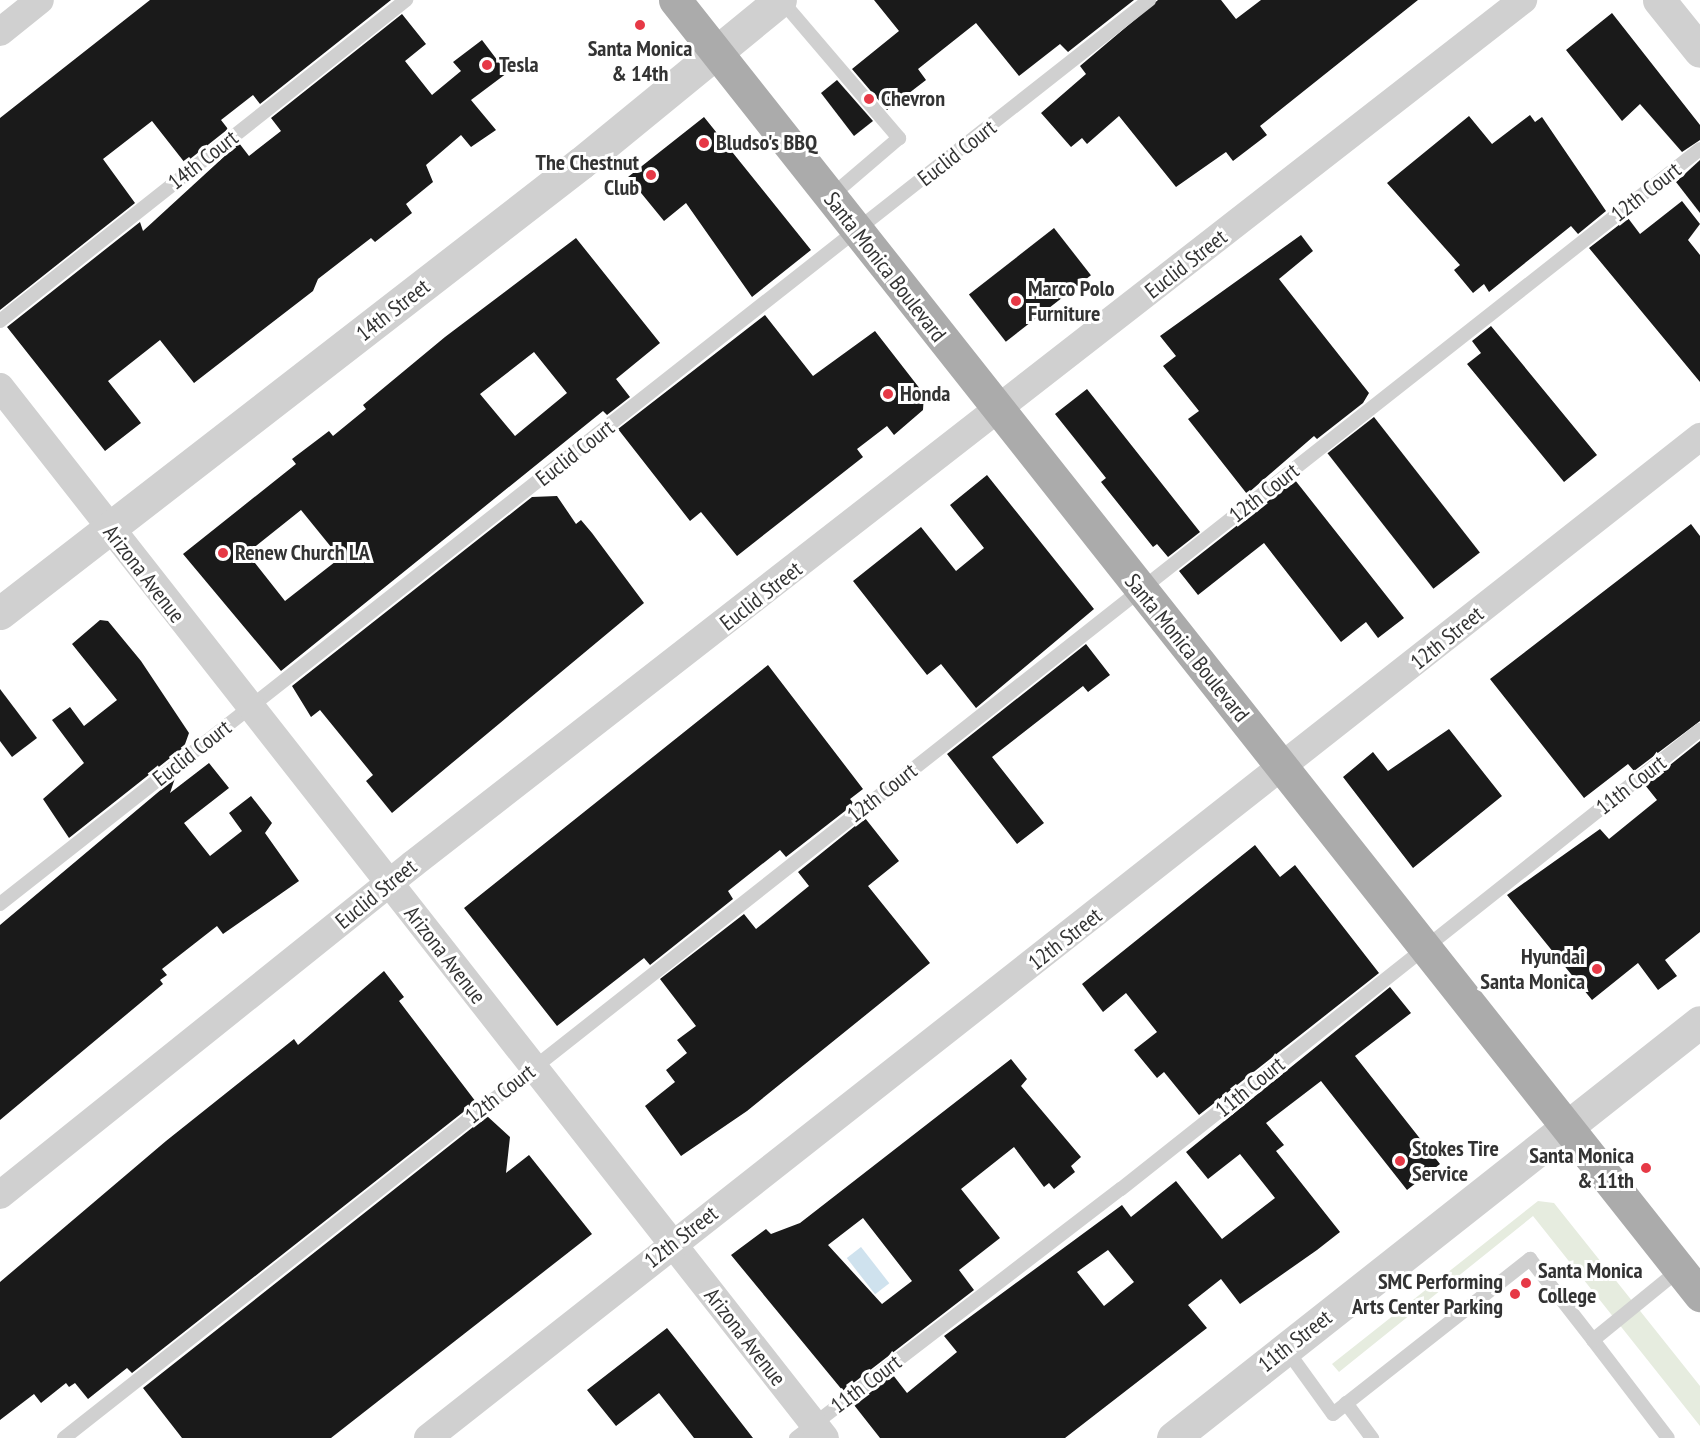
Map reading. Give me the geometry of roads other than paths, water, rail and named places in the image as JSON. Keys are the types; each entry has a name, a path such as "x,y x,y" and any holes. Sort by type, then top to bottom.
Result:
{"main road":[{"name":"Santa Monica Boulevard","path":"675,0 1565,1128 1700,1295"}],"street":[{"path":"0,32 40,0"},
{"name":"14th Street","path":"0,613 581,163 714,50 780,0"},
{"name":"Euclid Street","path":"4,1183 1000,412 1524,0"},
{"path":"1659,0 1700,51"},
{"name":"Arizona Avenue","path":"0,387 108,528 672,1245 811,1433"},
{"name":"12th Street","path":"428,1438 672,1245 1284,769 1700,437"},
{"name":"11th Street","path":"1173,1438 1700,1022"}],"lane":[{"name":"14th Court","path":"0,321 406,0"},
{"path":"780,0 899,138 831,197"},
{"name":"Euclid Court","path":"0,904 858,233 1149,0"},
{"name":"12th Court","path":"64,1438 1700,149"},
{"name":"11th Court","path":"811,1433 1700,730"},
{"path":"1286,1348 1333,1414 1530,1259 1668,1438"},
{"path":"1593,1340 1680,1269"},
{"path":"1346,1404 1372,1438"}],"water":[{"path":"861,1247 889,1283 875,1294 847,1258"}],"place":[{"name":"Santa Monica & 14th","path":"640,25"},
{"name":"Tesla","path":"487,65"},
{"name":"Chevron","path":"869,99"},
{"name":"Bludso's BBQ","path":"704,143"},
{"name":"The Chestnut Club","path":"651,175"},
{"name":"Marco Polo Furniture","path":"1016,301"},
{"name":"Honda","path":"888,394"},
{"name":"Renew Church LA","path":"223,553"},
{"name":"Hyundai Santa Monica","path":"1597,969"},
{"name":"Stokes Tire Service","path":"1400,1161"},
{"name":"Santa Monica & 11th","path":"1646,1168"},
{"name":"Santa Monica College","path":"1526,1283"},
{"name":"SMC Performing Arts Center Parking","path":"1515,1294"}]}
